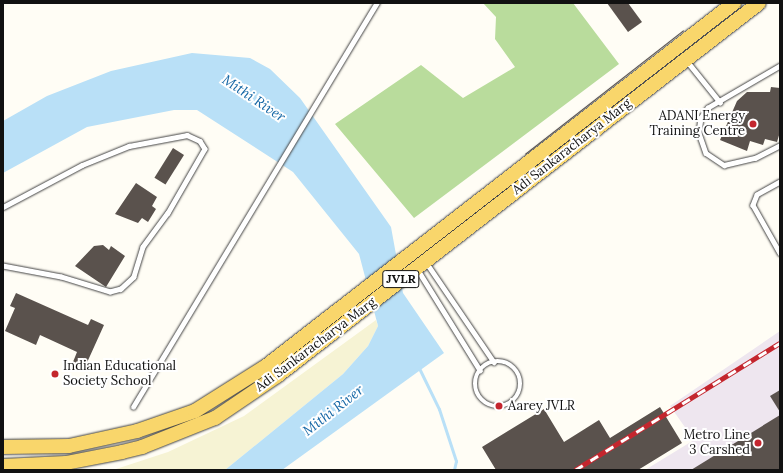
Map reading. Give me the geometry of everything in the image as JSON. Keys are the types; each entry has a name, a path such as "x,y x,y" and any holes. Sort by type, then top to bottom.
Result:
{"main road":[{"name":"Adi Sankaracharya Marg","path":"3,447 69,446 137,431 195,411 265,367 734,3"},
{"name":"Adi Sankaracharya Marg","path":"3,466 66,463 122,452 142,447 215,418 277,376 759,3"}],"lane":[{"path":"133,407 324,94 377,3"},
{"path":"685,59 720,102"},
{"path":"780,66 708,108 701,118 699,133 706,153 717,162 736,165 780,144"},
{"path":"3,207 82,165 130,146 187,134 200,141 205,148 168,213 143,247 134,277 121,289 110,292 60,277 3,266"},
{"path":"780,182 757,195 753,205 780,253"},
{"path":"421,264 494,362"},
{"path":"421,264 480,370"},
{"path":"494,362 510,365 520,378 519,394 508,406 497,408 482,401 475,386 480,370 494,362"}],"shaded area":[{"path":"376,320 378,326 368,346 343,374 225,470 113,470 168,452 244,416"},
{"path":"780,331 780,470 645,470 694,440 670,406"}],"green space":[{"path":"483,3 573,3 619,64 414,218 335,124 421,65 463,98 515,67 495,39 496,17"}],"water":[{"name":"Mithi River","path":"192,53 250,58 270,69 300,98 391,227 403,293 444,353 282,470 225,470 343,374 368,346 378,326 359,254 293,172 197,110 174,110 87,127 3,173 3,121 47,96 111,71"}],"building":[{"path":"607,3 628,3 642,22 628,32"},
{"path":"684,31 526,155 525,154"},
{"name":"ADANI Energy Training Centre","path":"771,87 780,88 780,132 777,142 765,139 763,145 750,141 747,151 720,140 737,101 747,92 770,92"},
{"path":"173,148 184,155 165,185 154,178"},
{"path":"136,183 157,197 152,206 156,209 148,222 142,218 138,223 115,214"},
{"path":"103,245 109,250 111,246 125,256 106,287 75,266 94,246"},
{"path":"16,293 88,325 91,319 104,325 85,367 73,362 77,352 40,335 36,345 5,331 15,308 10,306"},
{"path":"780,390 780,412 770,396"},
{"path":"660,407 682,443 638,470 496,470 482,447 544,409 564,442 599,420 610,438"},
{"name":"Metro Line 3 Carshed","path":"780,415 780,470 691,470"}],"waterway":[{"path":"419,368 439,409 456,461 454,470"}],"railway":[{"path":"575,470 780,343"}],"place":[{"name":"ADANI Energy Training Centre","path":"753,124"},
{"name":"Indian Educational Society School","path":"55,374"},
{"name":"Aarey JVLR","path":"499,406"},
{"name":"Metro Line 3 Carshed","path":"758,443"}]}
